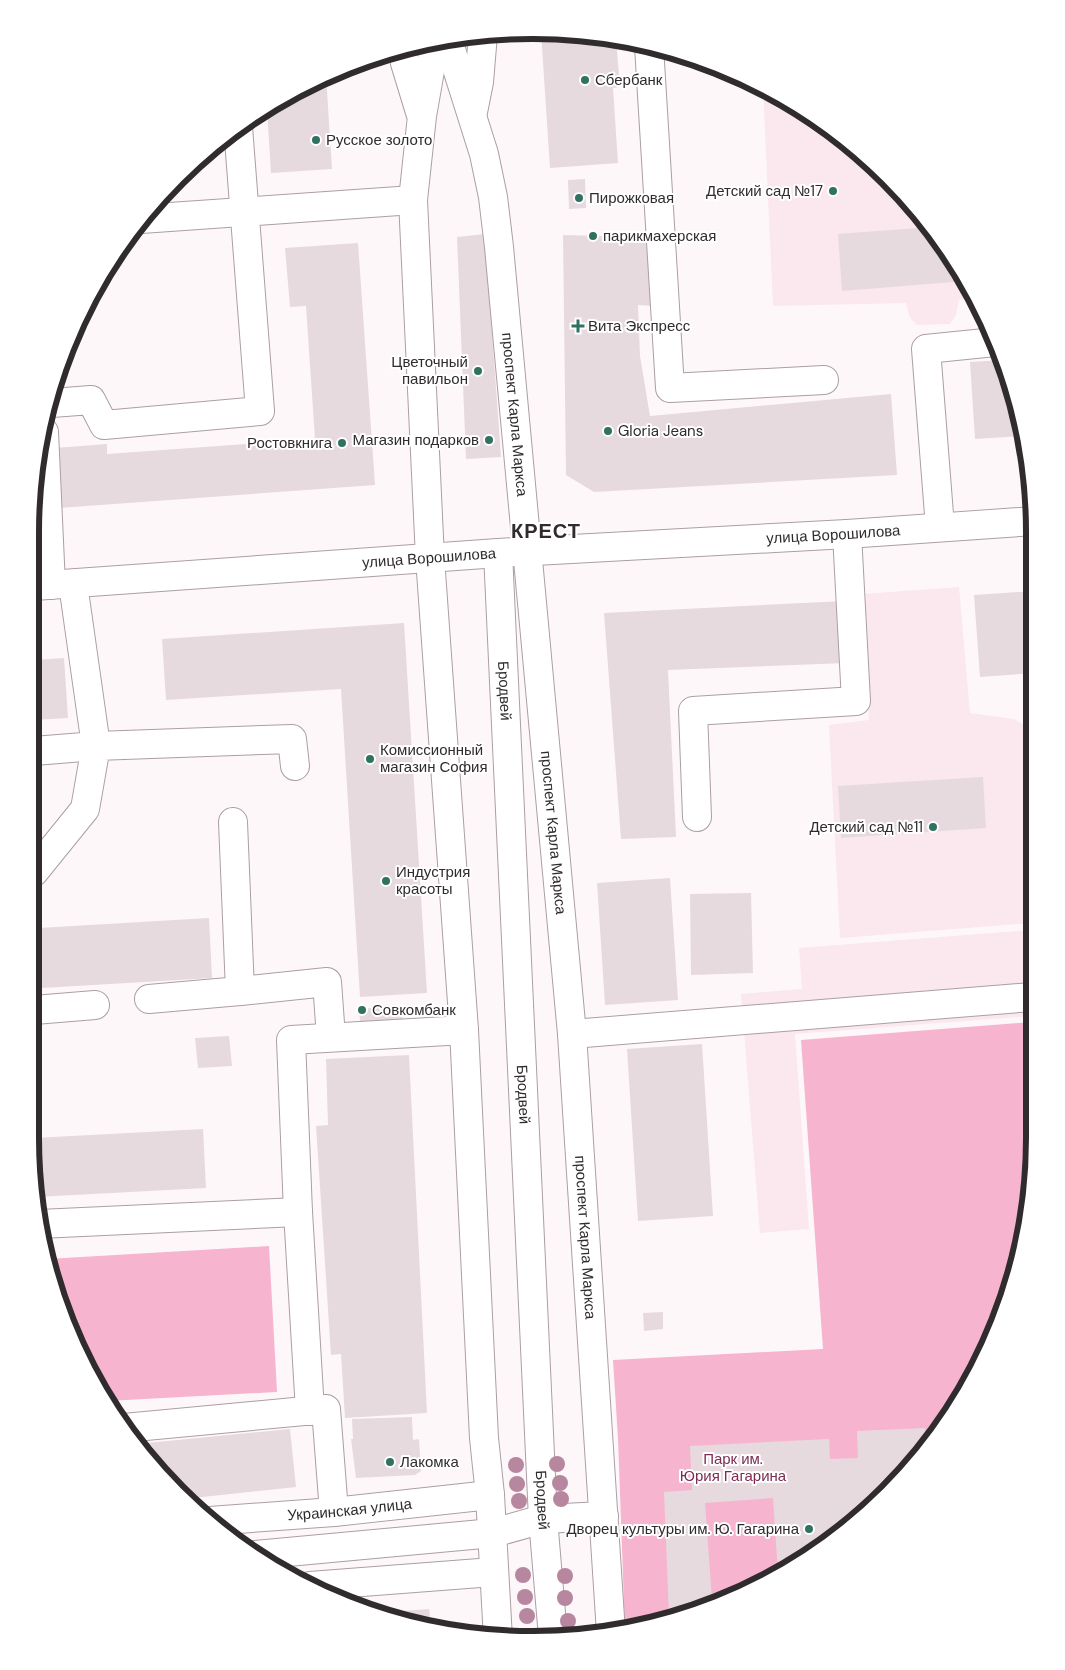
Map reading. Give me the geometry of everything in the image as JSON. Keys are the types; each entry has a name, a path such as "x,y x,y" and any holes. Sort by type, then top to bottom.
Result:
{"street":[{"path":"472,116 479,82 482,42"},
{"name":"проспект Карла Маркса","path":"450,46 484,154 499,247 572,1034 611,1625"},
{"path":"434,49 422,116 413,200 430,558 464,1030 484,1438 493,1534 493,1572 497,1630"},
{"path":"649,53 670,388 824,380"},
{"path":"404,56 422,116"},
{"path":"57,403 91,400 104,425 260,411 239,136"},
{"path":"152,218 244,210 413,200"},
{"path":"940,527 926,349 988,343"},
{"path":"39,866 85,809 96,746 53,585 45,454"},
{"name":"улица Ворошилова","path":"53,585 498,553 847,534 1026,521"},
{"path":"697,817 693,711 856,702 847,534"},
{"name":"Бродвей","path":"498,553 543,1519 552,1630"},
{"path":"39,751 96,746 292,739 295,766"},
{"path":"233,822 240,991"},
{"path":"149,999 327,982 331,1037"},
{"path":"572,1034 1026,997"},
{"path":"39,1010 95,1005"},
{"path":"310,1411 298,1212 291,1040 464,1030"},
{"path":"46,1224 298,1212"},
{"path":"133,1427 326,1409 334,1512"},
{"name":"Украинская улица","path":"221,1520 334,1512 490,1494"},
{"path":"268,1554 493,1534 543,1519 604,1516"},
{"path":"324,1585 493,1572"}],"shaded area":[{"name":"Детский сад №17","path":"763,97 807,122 858,161 882,183 924,232 943,258 967,299 959,300 956,315 950,324 917,325 910,318 906,303 773,306"},
{"name":"Детский сад №11","path":"959,587 970,713 1014,719 1026,726 1026,923 840,938 829,725 869,720 863,594"},
{"path":"1026,930 1026,1016 795,1034 809,1229 760,1233 741,994 802,989 799,948"}],"green space":[{"name":"Парк им. Юрия Гагарина","path":"1026,1022 1026,1138 1022,1202 1017,1234 1000,1296 975,1356 943,1412 904,1463 858,1509 807,1548 751,1580 691,1605 625,1623 613,1360 823,1349 801,1040"},
{"path":"269,1246 277,1392 115,1401 90,1356 76,1326 54,1259"}],"building":[{"path":"541,39 617,46 620,87 613,88 618,163 550,168"},
{"path":"327,84 332,169 271,173 267,116"},
{"path":"585,179 586,208 569,209 568,180"},
{"path":"921,228 957,282 842,291 838,234"},
{"path":"485,234 501,457 466,459 457,237"},
{"path":"563,235 645,237 654,306 638,305 640,356 650,416 891,394 897,475 594,492 566,475"},
{"path":"358,243 375,485 59,508 55,448 107,444 107,454 315,439 306,306 290,307 285,248"},
{"path":"995,360 1017,436 975,439 970,362"},
{"path":"1026,592 1026,674 980,677 974,595"},
{"path":"844,601 846,663 668,670 676,837 621,839 604,613"},
{"path":"404,623 427,993 360,997 341,689 166,700 162,639"},
{"path":"64,658 68,718 39,720 39,660"},
{"path":"983,777 986,828 841,838 838,786"},
{"path":"670,878 678,1000 605,1005 597,883"},
{"path":"751,893 753,973 691,975 690,894"},
{"path":"209,918 212,978 42,988 39,928"},
{"path":"398,1006 403,1021 361,1032 359,1009"},
{"path":"229,1036 232,1066 198,1068 195,1038"},
{"path":"702,1044 713,1216 638,1221 627,1049"},
{"path":"409,1055 427,1413 345,1418 341,1354 331,1355 316,1126 328,1125 326,1059"},
{"path":"203,1129 206,1188 42,1197 39,1138"},
{"path":"663,1312 663,1329 644,1331 643,1313"},
{"path":"412,1417 413,1440 419,1439 421,1471 415,1475 356,1478 351,1439 353,1439 352,1419"},
{"name":"Дворец культуры им. Ю. Гагарина","path":"925,1428 925,1436 882,1487 858,1509 807,1548 778,1566 773,1498 705,1503 712,1597 669,1611 664,1492 692,1490 690,1446 829,1439 830,1459 858,1458 857,1431"},
{"path":"290,1429 296,1487 195,1498 161,1463 145,1443"},
{"path":"429,1609 430,1621 405,1614 396,1611"}],"place":[{"name":"Сбербанк","path":"585,80"},
{"name":"Русское золото","path":"316,140"},
{"name":"Детский сад №17","path":"833,191"},
{"name":"Пирожковая","path":"579,198"},
{"name":"парикмахерская","path":"593,236"},
{"name":"Вита Экспресс","path":"578,326"},
{"name":"Цветочный павильон","path":"478,371"},
{"name":"Gloria Jeans","path":"608,431"},
{"name":"Магазин подарков","path":"489,440"},
{"name":"Ростовкнига","path":"342,443"},
{"name":"Комиссионный магазин София","path":"370,759"},
{"name":"Детский сад №11","path":"933,827"},
{"name":"Индустрия красоты","path":"386,881"},
{"name":"Совкомбанк","path":"362,1010"},
{"name":"Лакомка","path":"390,1462"},
{"name":"Дворец культуры им. Ю. Гагарина","path":"809,1529"}],"district":[{"name":"КРЕСТ","path":"546,531"}]}
